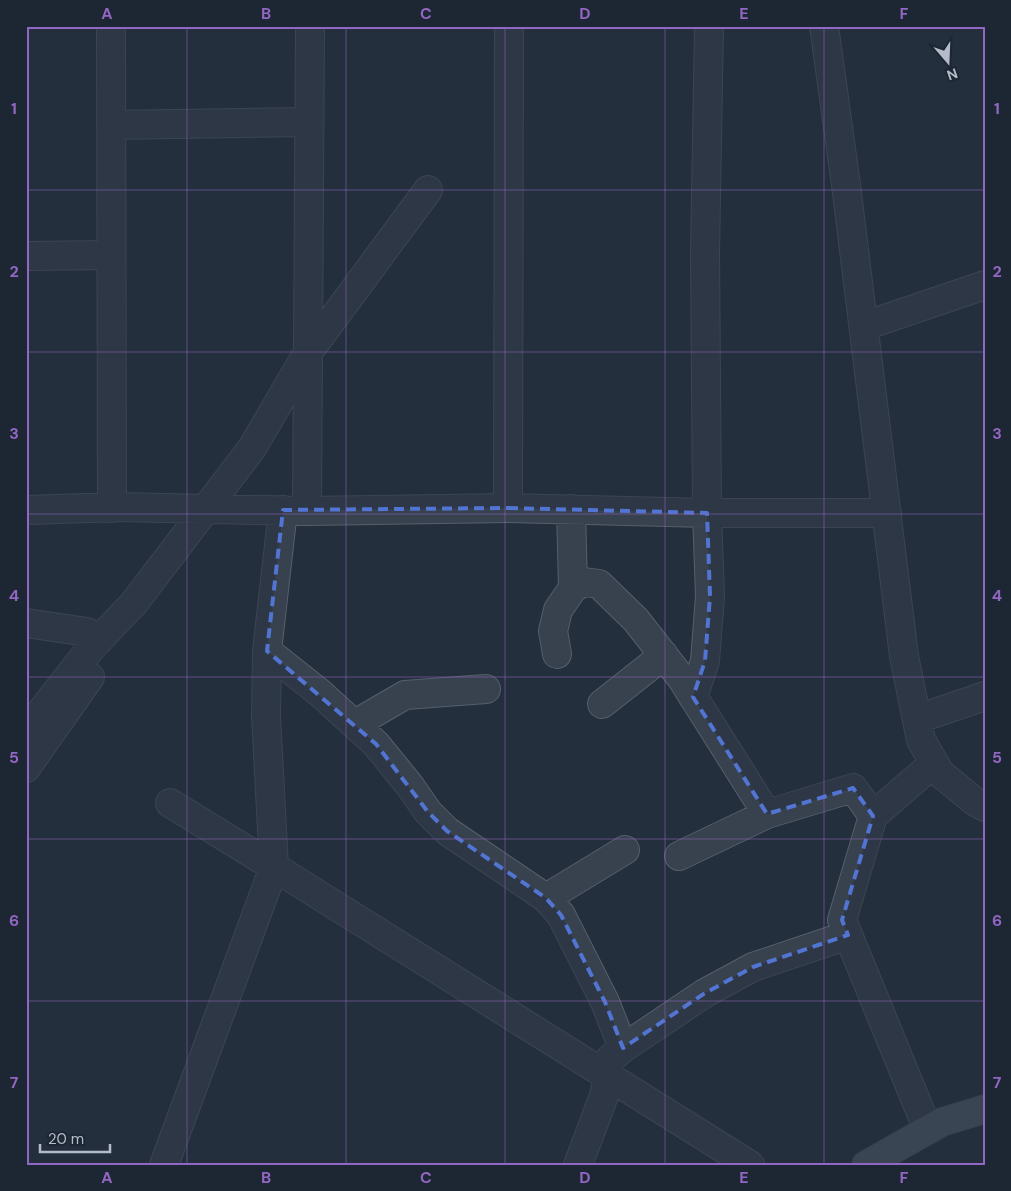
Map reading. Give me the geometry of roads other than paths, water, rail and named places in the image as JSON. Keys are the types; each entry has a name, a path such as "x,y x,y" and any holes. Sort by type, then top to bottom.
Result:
{"main road":[{"path":"866,1165 942,1122 985,1109"}],"street":[{"path":"111,26 112,508"},
{"path":"164,1165 274,867 266,716 267,651 295,511 307,354 310,26"},
{"path":"508,508 509,26"},
{"path":"693,697 705,661 710,596 706,513 705,253 709,26"},
{"path":"824,26 864,326 904,656 916,719 921,740 940,773 974,801 985,807"},
{"path":"111,125 309,122"},
{"path":"26,768 252,448 307,354 428,190"},
{"path":"26,256 110,256"},
{"path":"864,326 985,286"},
{"path":"26,510 211,508 295,511 508,508 706,513 887,513"},
{"path":"26,731 99,640 134,603 211,508"},
{"path":"571,509 573,588"},
{"path":"557,654 553,632 558,610 573,588 584,582 599,584 636,620 682,679 767,814"},
{"path":"26,622 87,632 99,640"},
{"path":"267,651 320,693 376,744 428,812 447,831 546,898 561,914 605,1002 623,1048"},
{"path":"602,704 664,655"},
{"path":"355,724 404,695 486,689"},
{"path":"916,719 985,696"},
{"path":"928,1130 842,920 873,816 934,763"},
{"path":"679,856 767,814 853,788 873,816"},
{"path":"170,803 750,1165"},
{"path":"546,898 625,850"},
{"path":"578,1165 605,1092 606,1075 610,1059 623,1048 705,993 753,967 848,935"}]}
